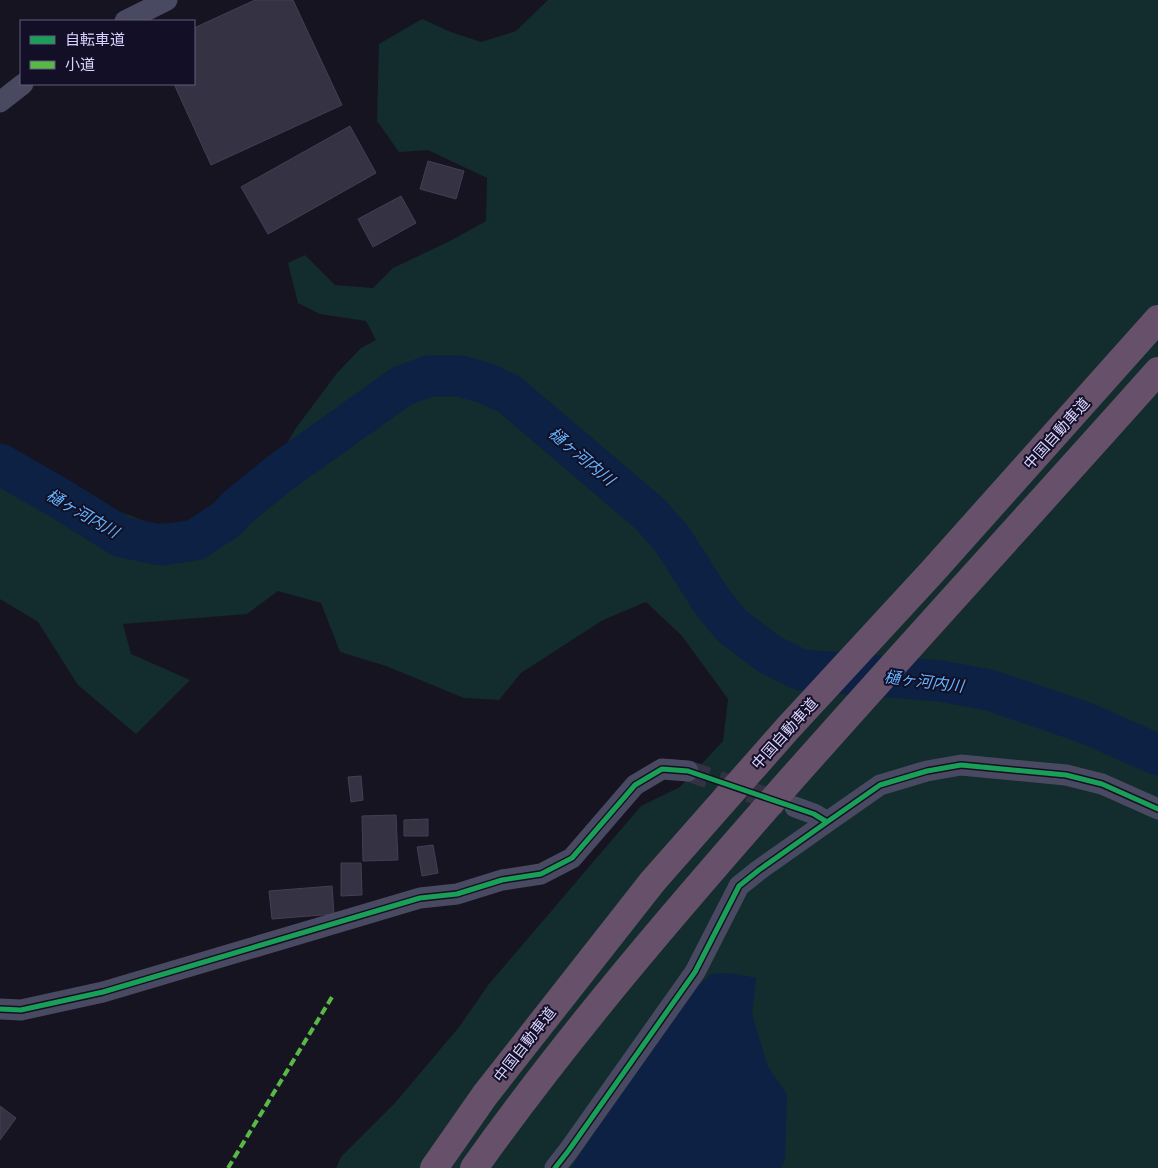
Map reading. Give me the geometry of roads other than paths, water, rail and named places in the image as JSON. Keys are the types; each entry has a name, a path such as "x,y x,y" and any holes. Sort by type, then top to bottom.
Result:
{"highway":[{"name":"中国自動車道","path":"434,1168 485,1095 653,881 788,728 932,572 1158,319"},
{"path":"474,1168 514,1110 592,1011 687,897 1158,372"}],"street":[{"path":"127,20 168,0"},
{"path":"0,102 22,85"},
{"path":"555,1168 696,972 739,886 880,785 927,771 961,765 1066,775 1102,784 1158,809"},
{"path":"0,1009 21,1010 104,992 420,898 456,894 502,880 542,874 572,858 635,785 662,770 688,771"},
{"path":"795,807 828,822"}],"water":[{"path":"729,973 756,978 752,1015 768,1067 787,1094 785,1159 781,1168 571,1168 608,1110 689,995 711,974"}],"waterway":[{"name":"樋ヶ河内川","path":"0,464 122,537 161,545 195,540 227,519 237,508 280,473 402,386 429,376 460,376 485,383 509,394 650,514 672,539 713,603 732,626 769,654 801,670 940,681 989,690 1086,723 1158,755"}],"tunnel":[{"path":"688,771 785,804"}]}
